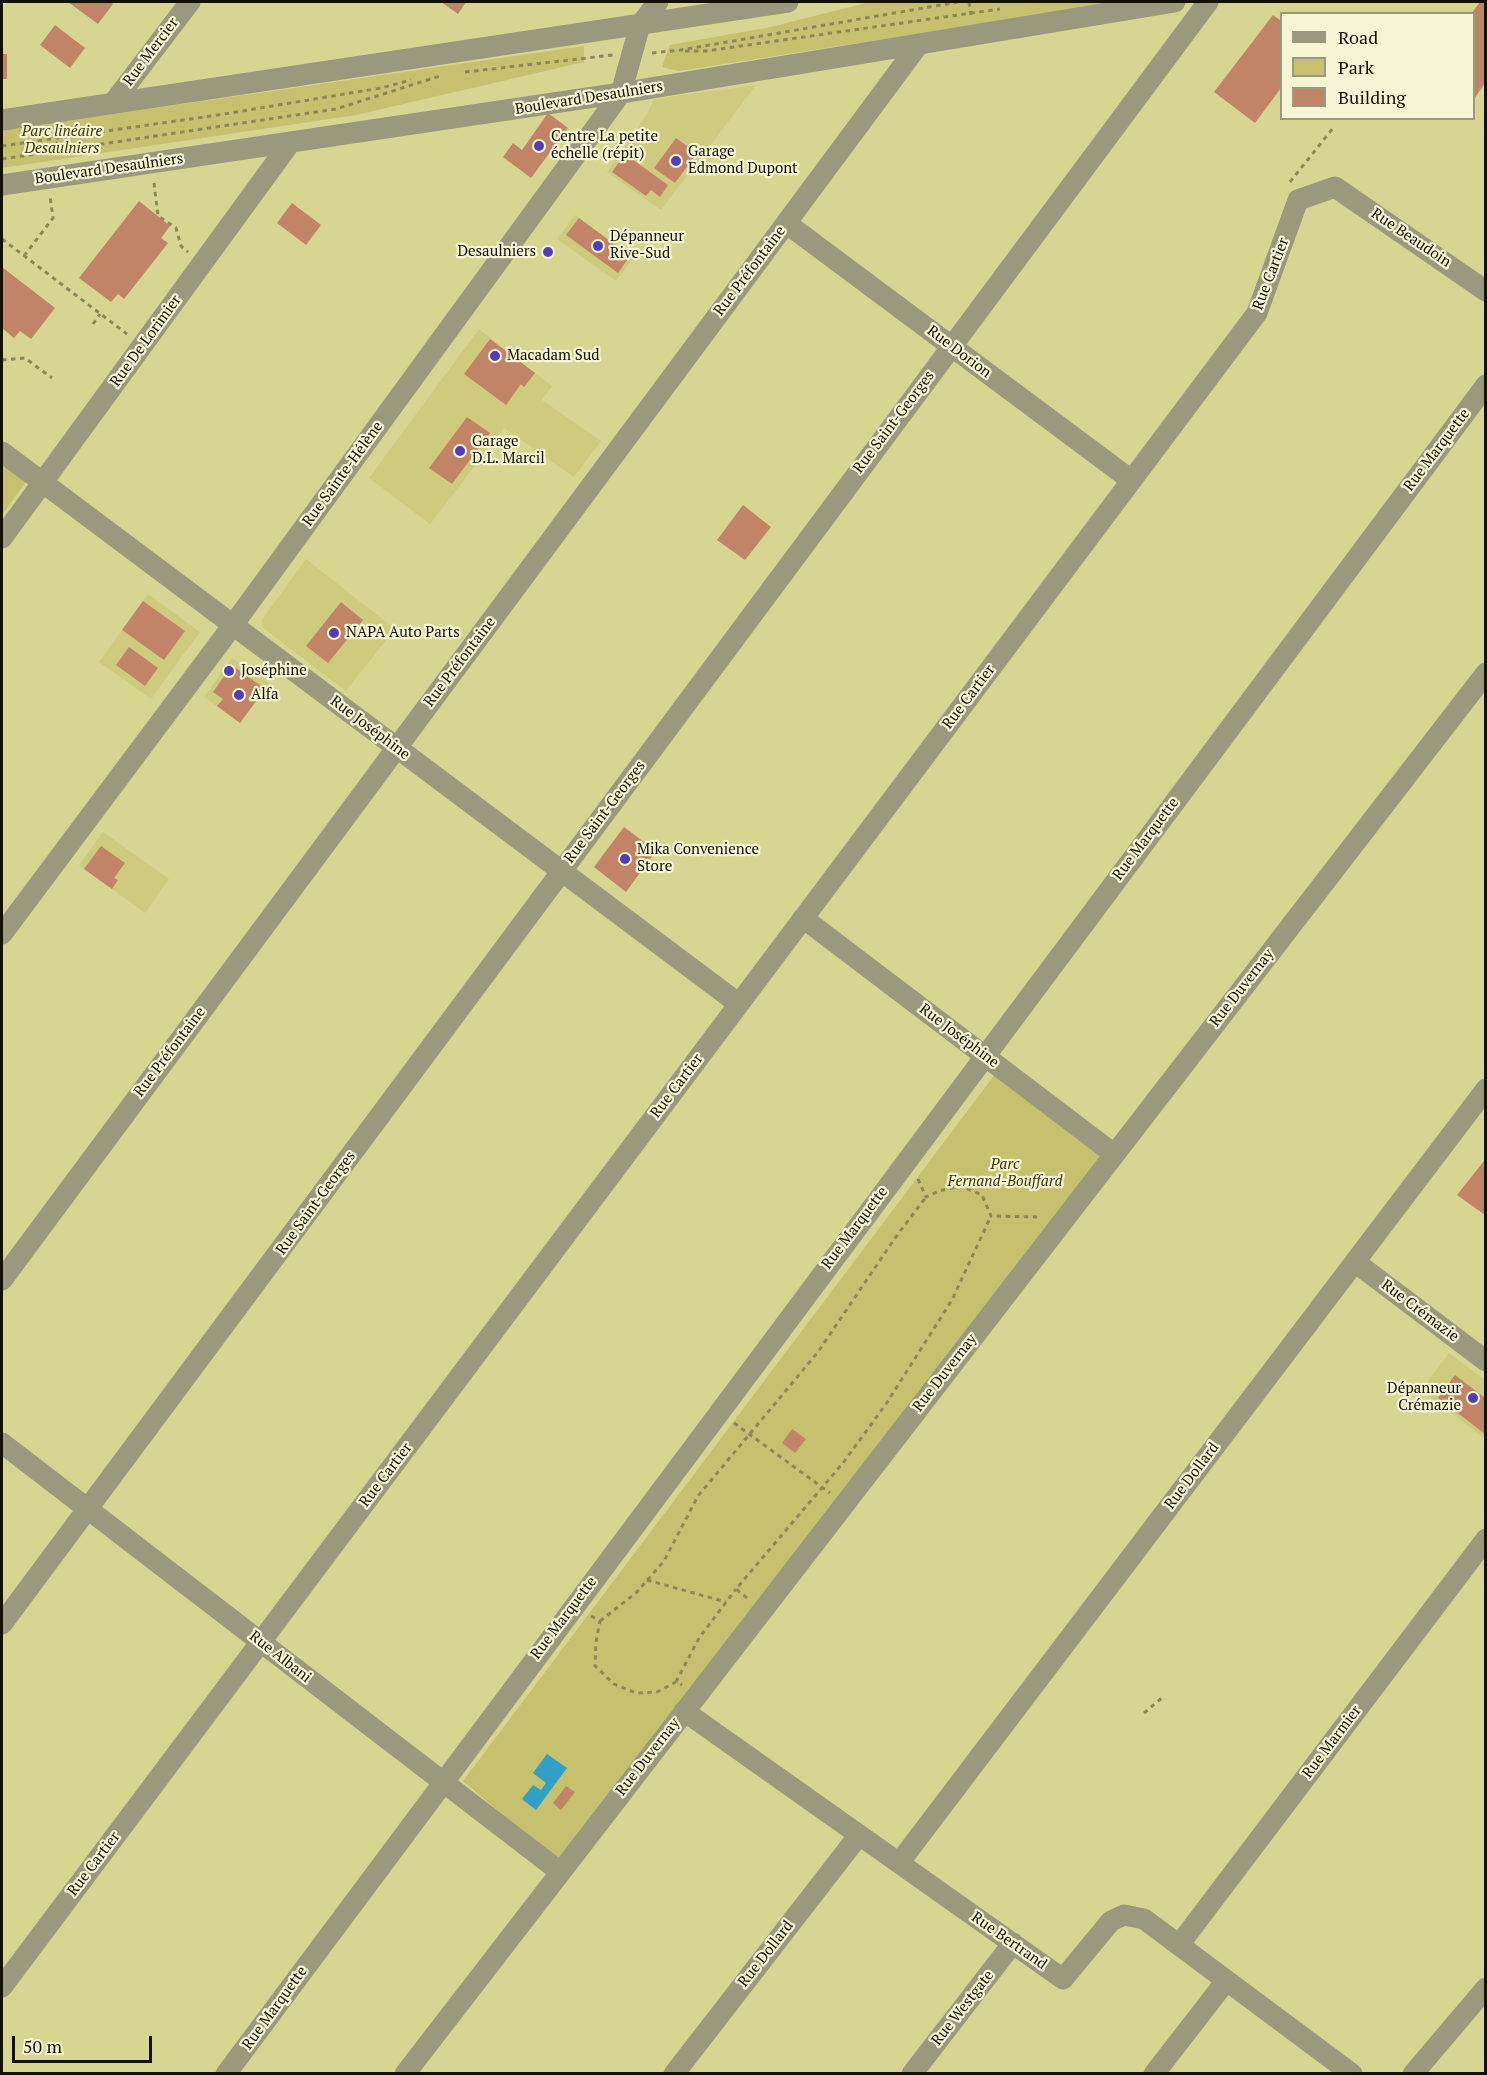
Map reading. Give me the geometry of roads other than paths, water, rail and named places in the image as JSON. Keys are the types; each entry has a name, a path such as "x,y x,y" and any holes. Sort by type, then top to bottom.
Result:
{"street":[{"name":"Rue Mercier","path":"112,103 190,2"},
{"name":"Rue Sainte-Hélène","path":"2,933 233,625 621,93 640,25 658,2"},
{"path":"2,120 788,2"},
{"name":"Boulevard Desaulniers","path":"2,184 621,93 1176,2"},
{"name":"Rue Saint-Georges","path":"2,1624 89,1510 950,345 1208,2"},
{"name":"Rue Préfontaine","path":"2,1280 919,44"},
{"name":"Rue De Lorimier","path":"2,538 290,143"},
{"name":"Rue Beaudoin","path":"1298,200 1335,187 1485,291"},
{"name":"Rue Cartier","path":"2,1987 1257,313 1298,200"},
{"name":"Rue Dorion","path":"786,223 1131,480"},
{"path":"1463,274 1485,272"},
{"name":"Rue Marquette","path":"226,2073 1485,385"},
{"name":"Rue Joséphine","path":"2,452 739,1004"},
{"name":"Rue Duvernay","path":"405,2073 1485,673"},
{"name":"Rue Joséphine","path":"803,918 1114,1154"},
{"name":"Rue Dollard","path":"899,1863 1485,1089"},
{"name":"Rue Crémazie","path":"1355,1262 1485,1361"},
{"name":"Rue Albani","path":"2,1443 559,1872"},
{"name":"Rue Marmier","path":"1179,1945 1485,1539"},
{"name":"Rue Bertrand","path":"690,1702 859,1835 1063,1979 1111,1921 1124,1915 1144,1919 1352,2073"},
{"name":"Rue Dollard","path":"674,2073 859,1835"},
{"name":"Rue Westgate","path":"912,2073 1012,1943"},
{"path":"1154,2073 1226,1981"},
{"path":"1413,2073 1485,1988"}],"water":[{"path":"547,1754 567,1768 536,1810 522,1799 533,1785 541,1790 546,1783 533,1773"}],"place":[{"name":"Centre La petite échelle (répit)","path":"539,146"},
{"name":"Garage Edmond Dupont","path":"676,161"},
{"name":"Dépanneur Rive-Sud","path":"598,246"},
{"name":"Desaulniers","path":"548,252"},
{"name":"Macadam Sud","path":"495,356"},
{"name":"Garage D.L. Marcil","path":"460,451"},
{"name":"NAPA Auto Parts","path":"334,633"},
{"name":"Joséphine","path":"229,671"},
{"name":"Alfa","path":"239,695"},
{"name":"Mika Convenience Store","path":"625,859"},
{"name":"Dépanneur Crémazie","path":"1473,1398"}],"park label":[{"name":"Parc linéaire Desaulniers","path":"62,140"},
{"name":"Parc Fernand-Bouffard","path":"1005,1174"}]}
